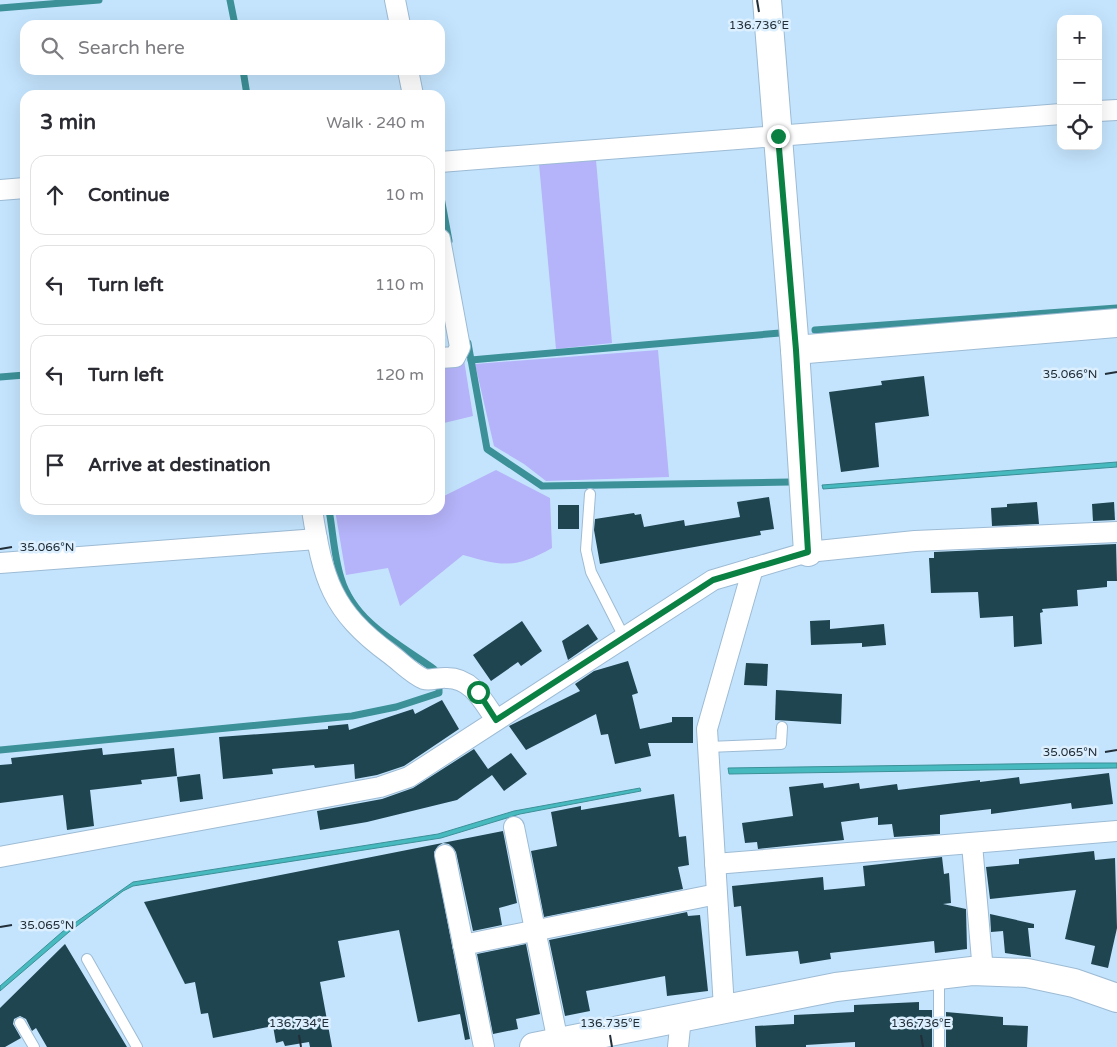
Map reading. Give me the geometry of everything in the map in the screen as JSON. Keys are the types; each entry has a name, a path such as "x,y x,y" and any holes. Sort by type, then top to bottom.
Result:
{"street":[{"path":"395,0 399,20"},
{"path":"767,0 796,350 808,552"},
{"path":"409,75 412,90"},
{"path":"1102,111 1117,110"},
{"path":"445,162 1057,114"},
{"path":"0,190 20,188"},
{"path":"445,266 460,347 455,357 445,358"},
{"path":"796,350 1117,323"},
{"path":"313,515 329,588 345,615 377,644 425,680 458,679 469,685 478,692 496,720"},
{"path":"0,857 380,787 409,777 713,580 752,568 808,552 915,542 1117,532"},
{"path":"0,563 317,539"},
{"path":"724,1008 707,729 752,568"},
{"path":"514,827 535,930 546,1044 836,987 939,975 983,972 1027,974 1074,983 1117,998"},
{"path":"715,864 972,844 1117,830"},
{"path":"972,844 983,972"},
{"path":"445,856 484,1047"},
{"path":"463,945 717,894"},
{"path":"678,1047 681,1017"}],"lane":[{"path":"590,494 586,550 591,572 624,637"},
{"path":"708,747 781,744 782,727"},
{"path":"87,959 137,1047"},
{"path":"939,975 939,1047"},
{"path":"20,1023 34,1047"}],"shaded area":[{"path":"596,160 612,343 556,349 539,164"},
{"path":"658,350 669,477 546,481 524,464 494,446 475,364"},
{"path":"464,360 473,416 445,423 445,362"},
{"path":"1117,462 1117,467 823,489 822,485"},
{"path":"496,470 550,498 552,548 528,560 508,564 488,562 463,555 400,606 388,568 346,575 336,515 445,515 445,496"},
{"path":"1117,763 1117,768 729,774 728,768"},
{"path":"640,788 641,791 520,814 441,838 133,886 123,891 69,932 0,991 0,986 62,932 133,882 438,834 514,811"}],"building":[{"path":"924,376 929,416 875,423 879,467 841,472 829,392 882,385 881,381"},
{"path":"769,497 774,529 760,531 761,535 600,564 594,530 595,519 634,513 635,515 641,514 644,527 684,520 685,526 740,517 737,502"},
{"path":"1037,502 1039,524 992,526 991,508 1007,507 1007,504"},
{"path":"1114,502 1115,520 1093,521 1092,504"},
{"path":"558,505 579,505 579,529 558,529"},
{"path":"1116,544 1117,581 1107,581 1107,587 1077,590 1078,606 1042,609 1043,612 1040,613 1042,644 1014,647 1013,616 980,618 978,592 931,593 929,558 934,558 934,552"},
{"path":"830,620 830,629 884,624 886,645 862,647 862,643 811,645 810,621"},
{"path":"522,621 542,651 521,666 518,662 491,681 473,655"},
{"path":"588,624 598,639 568,660 562,641"},
{"path":"628,661 638,693 632,695 640,729 672,722 672,717 693,717 693,743 648,743 651,756 615,764 608,734 601,735 596,714 526,750 509,726 580,691 575,684 594,671"},
{"path":"746,663 768,664 767,686 744,685"},
{"path":"776,690 842,694 841,724 775,720"},
{"path":"442,700 459,729 404,766 377,775 355,779 354,764 315,768 314,765 272,769 273,774 223,779 219,737 328,729 328,726 348,724 349,730 413,709 415,714"},
{"path":"102,748 103,755 174,748 177,776 141,780 142,784 90,790 94,826 67,830 63,795 0,803 0,765 12,764 11,758"},
{"path":"474,749 488,769 511,753 527,774 504,791 492,775 457,800 367,822 320,830 317,811 382,799 413,788"},
{"path":"1109,773 1113,804 1072,809 1071,803 991,814 991,809 940,815 940,834 894,837 892,824 878,825 878,817 841,822 844,840 758,849 757,842 745,843 742,823 793,816 789,787 823,783 824,788 859,783 860,789 897,784 898,790 1019,777 1020,784"},
{"path":"200,774 203,799 180,802 177,777"},
{"path":"674,794 679,837 686,836 689,865 678,867 683,889 544,917 531,851 557,846 551,812 581,806 581,810"},
{"path":"503,831 517,903 499,908 502,925 473,931 456,852 449,844 443,843 434,852 470,1039 465,1040 460,1014 418,1022 399,930 338,941 345,977 320,982 332,1047 310,1047 309,1042 285,1046 283,1041 276,1043 273,1026 213,1038 208,1013 201,1014 195,982 185,984 144,902"},
{"path":"1094,851 1095,860 1115,858 1117,928 1108,968 1091,964 1095,946 1065,939 1076,890 990,899 986,867 1019,864 1019,859"},
{"path":"942,857 944,874 949,873 951,903 943,904 966,909 967,949 935,953 934,941 830,953 831,959 800,964 798,951 746,956 741,906 734,907 732,886 823,877 824,890 865,886 863,866"},
{"path":"687,912 688,916 700,915 708,991 667,996 665,976 586,991 590,1011 565,1016 549,940"},
{"path":"990,914 1034,924 1034,928 1028,928 1031,957 1005,953 1003,931 991,932"},
{"path":"65,944 127,1047 47,1047 36,1028 32,1031 26,1019 20,1016 14,1019 13,1024 21,1038 5,1047 0,1047 0,1008"},
{"path":"526,944 540,1014 516,1019 518,1029 493,1034 477,954"},
{"path":"919,1002 919,1010 932,1010 932,1047 855,1047 855,1042 806,1045 806,1047 756,1047 755,1026 794,1024 794,1015 854,1012 854,1005"},
{"path":"946,1012 1003,1017 1003,1025 1028,1026 1027,1047 946,1047"}],"waterway":[{"path":"0,8 99,0"},
{"path":"230,0 234,20"},
{"path":"244,75 246,90"},
{"path":"445,219 449,241"},
{"path":"815,330 1117,308"},
{"path":"471,360 780,333"},
{"path":"468,343 487,449 542,486 790,482"},
{"path":"0,377 20,375"},
{"path":"330,515 335,553 347,594 367,620 379,631 434,669"},
{"path":"0,750 352,716 396,707 439,693 439,686"}],"route":[{"path":"478,692 496,720 713,580 808,552 796,350 778,136"}]}
